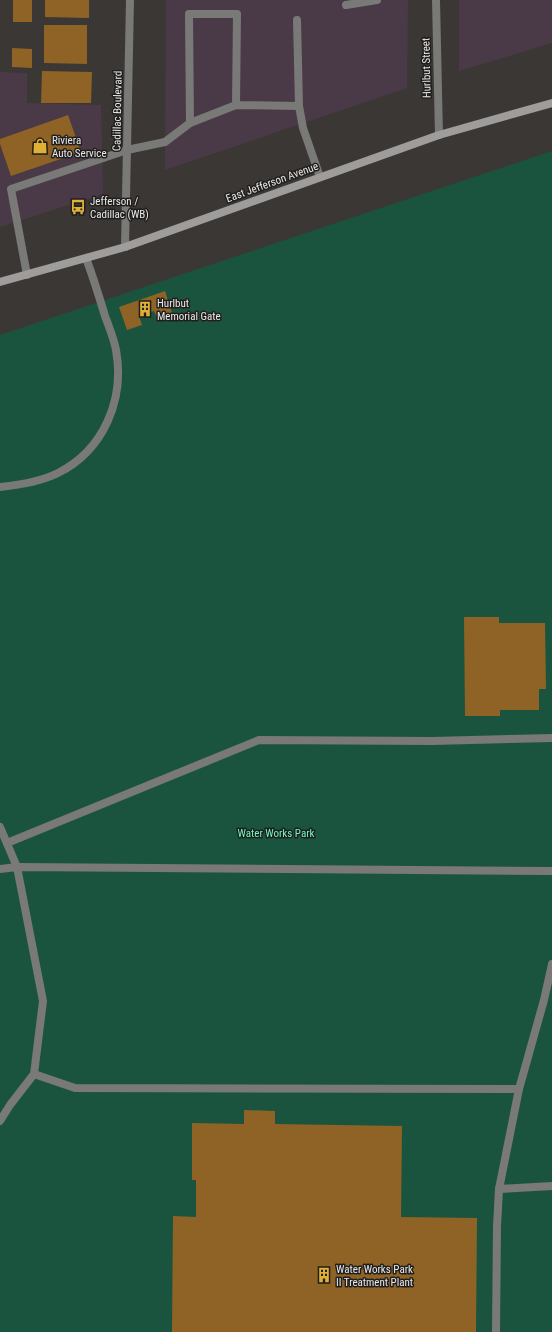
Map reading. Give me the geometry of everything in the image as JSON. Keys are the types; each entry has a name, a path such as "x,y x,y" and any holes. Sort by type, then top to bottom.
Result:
{"main road":[{"name":"East Jefferson Avenue","path":"0,282 125,247 439,135 552,103"}],"street":[{"name":"Cadillac Boulevard","path":"125,247 130,0"},
{"path":"346,5 377,0"},
{"name":"Hurlbut Street","path":"436,0 439,135"},
{"path":"190,123 189,14 237,14 236,105"},
{"path":"297,20 299,106 303,128 320,177"},
{"path":"27,275 11,189 127,150 166,142 190,123 236,105 299,106"},
{"path":"0,487 18,486 39,481 58,473 84,455 109,421 116,398 119,373 116,349 86,258"},
{"path":"7,843 259,740 432,741 552,738"},
{"path":"0,827 17,867 43,1001 34,1074 10,1105 0,1121"},
{"path":"0,869 17,867 552,871"},
{"path":"496,1332 497,1226 499,1189 519,1089 544,1000 552,964"},
{"path":"34,1074 75,1088 519,1089"},
{"path":"499,1189 552,1186"}],"shaded area":[{"path":"166,0 408,0 407,88 165,170"},
{"path":"459,0 552,0 552,43 459,71"},
{"path":"0,72 27,73 27,103 101,105 103,194 0,227"}],"green space":[{"name":"Water Works Park","path":"552,151 552,1332 0,1332 0,335"}],"building":[{"path":"13,0 32,0 32,22 13,22"},
{"path":"45,0 89,0 89,18 45,17"},
{"path":"44,25 87,25 87,64 44,63"},
{"path":"12,48 32,49 32,68 12,67"},
{"path":"42,71 92,72 91,103 41,103"},
{"path":"68,115 81,152 11,176 0,144 0,139"},
{"name":"Hurlbut Memorial Gate","path":"165,291 172,313 157,318 154,311 139,316 142,325 127,330 119,307"},
{"path":"464,617 499,617 499,623 545,623 546,689 539,689 539,710 500,710 500,716 465,716"},
{"name":"Water Works Park II Treatment Plant","path":"244,1110 275,1111 275,1124 402,1126 401,1217 477,1218 476,1332 172,1332 173,1216 196,1217 196,1180 192,1180 192,1123 244,1124"}],"place":[{"name":"Riviera Auto Service","path":"40,146"},
{"name":"Jefferson / Cadillac (WB)","path":"78,207"},
{"name":"Hurlbut Memorial Gate","path":"145,309"},
{"name":"Water Works Park II Treatment Plant","path":"324,1275"}]}
